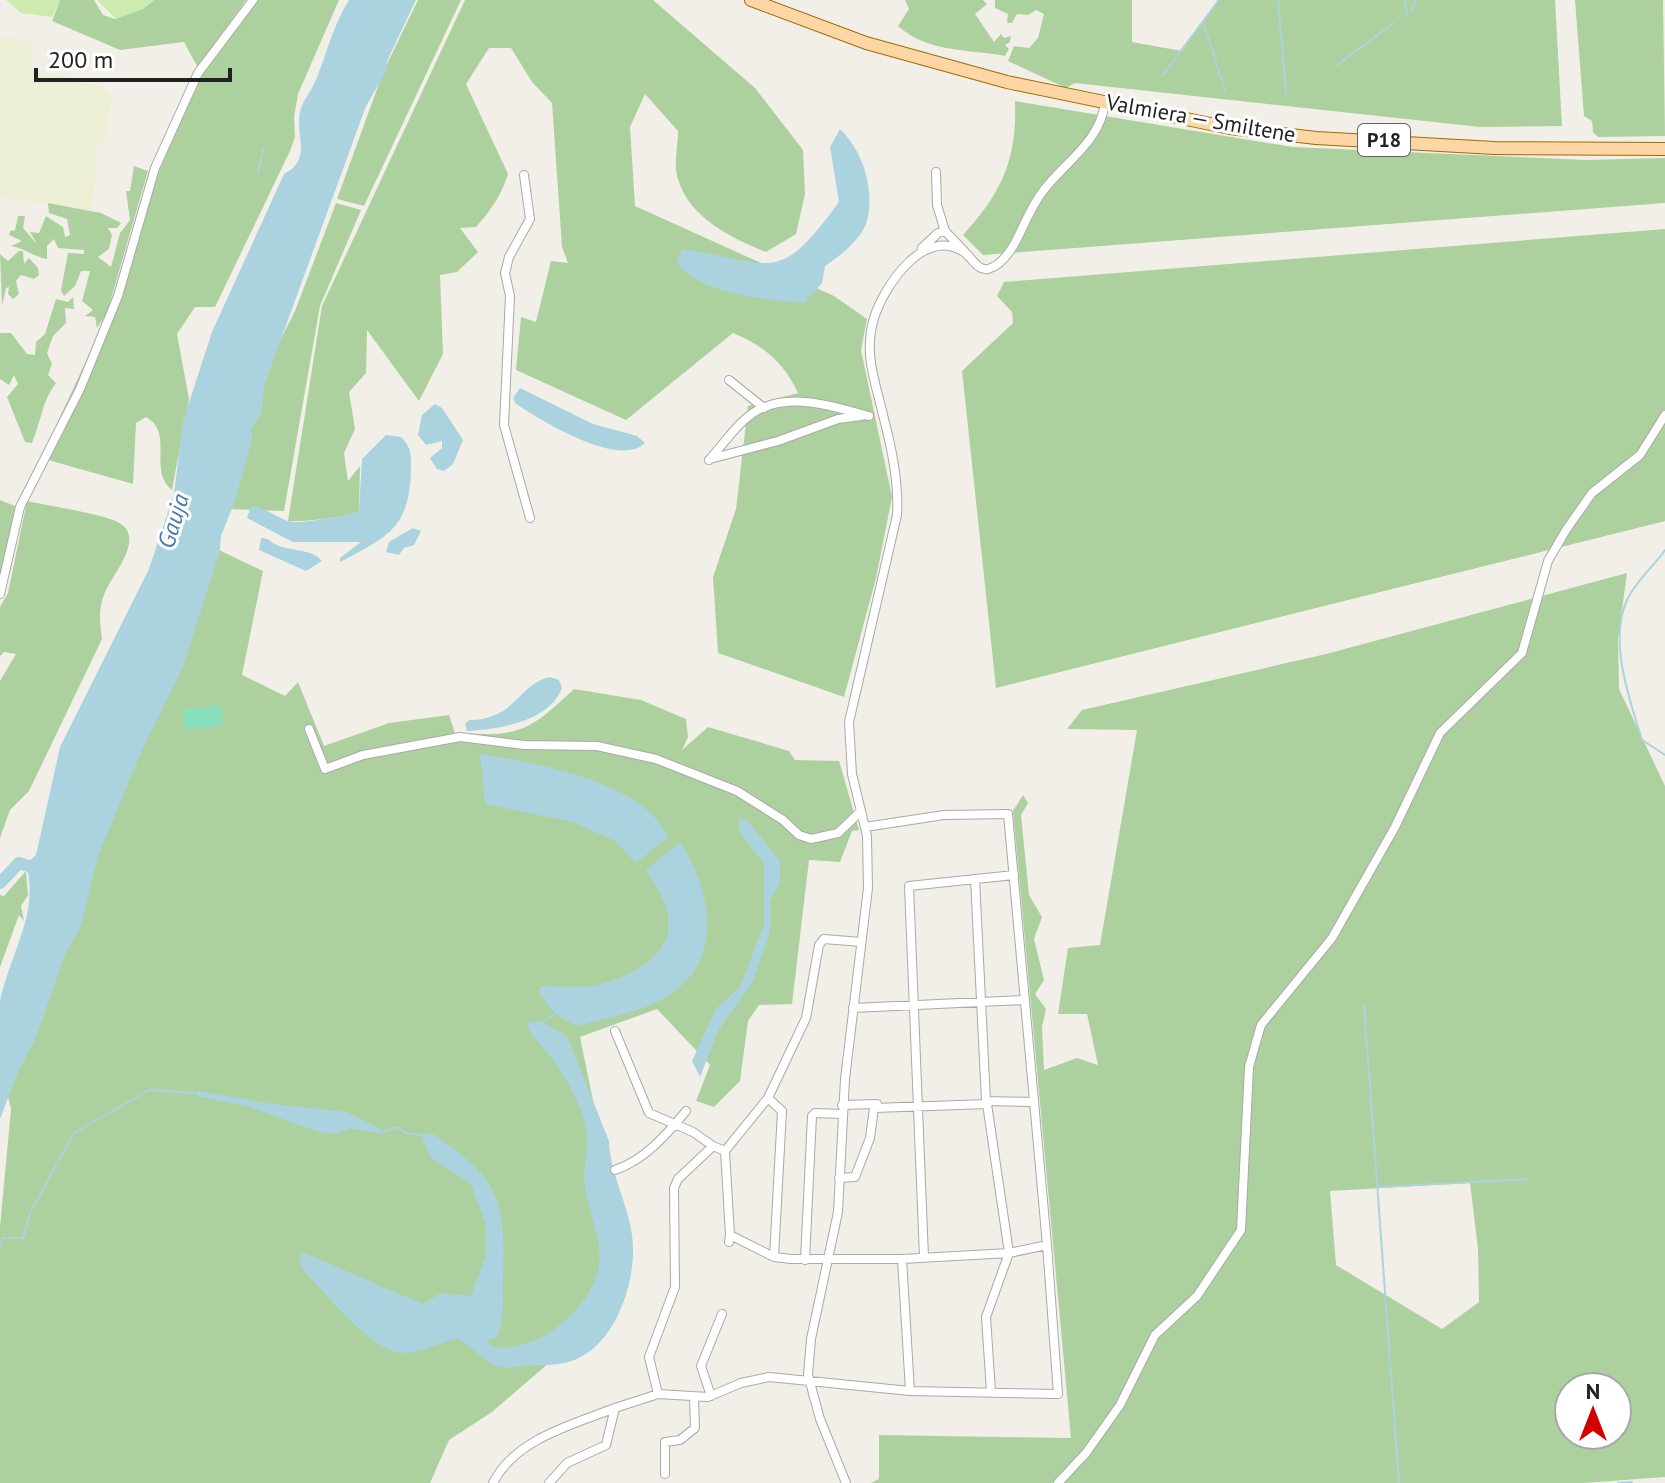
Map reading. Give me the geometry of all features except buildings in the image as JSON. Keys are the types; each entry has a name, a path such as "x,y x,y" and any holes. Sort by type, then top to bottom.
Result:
{"main road":[{"name":"Valmiera — Smiltene","path":"751,0 866,43 1007,82 1230,128 1316,138 1569,150 1665,149"}],"street":[{"path":"0,594 20,507 80,389 118,296 155,168 198,73 253,0"},
{"path":"936,172 937,205 945,231 982,268 989,269 1002,260 1045,188 1100,124 1105,102"},
{"path":"524,175 530,219 509,257 505,273 510,296 504,425 530,518"},
{"path":"846,1483 809,1382 811,1339 831,1259 838,1212 842,1110 868,888 865,827 852,774 849,722 897,515 897,486 884,417 870,372 872,326 884,297 920,250 938,233 945,231"},
{"path":"920,250 933,245 965,252"},
{"path":"729,380 764,408"},
{"path":"869,416 817,402 764,408 739,427 709,460 778,441 838,419 884,417"},
{"path":"1058,1483 1086,1453 1120,1405 1155,1335 1197,1296 1241,1230 1249,1067 1261,1025 1332,938 1395,827 1440,733 1522,653 1548,561 1566,530 1592,493 1640,455 1665,415"},
{"path":"309,729 325,769 377,752 460,737 524,745 597,746 656,759 737,791 783,820 799,835 811,839 838,833 861,811"},
{"path":"493,1483 512,1457 531,1445 615,1408 658,1394 694,1398 711,1396 759,1378 910,1391 1058,1394 1008,814 944,815 865,827"},
{"path":"924,1257 909,886 1014,875"},
{"path":"975,879 986,1102 1009,1253 986,1317 991,1392"},
{"path":"861,942 824,939 819,945 806,1018 768,1098 725,1151 730,1239 774,1257 805,1260 1009,1253 1047,1245"},
{"path":"853,1008 1025,1000"},
{"path":"615,1031 649,1113 676,1123 725,1151"},
{"path":"768,1098 782,1111 774,1257"},
{"path":"805,1260 812,1116 815,1113 1034,1101"},
{"path":"839,1178 855,1177 864,1159 874,1108 918,1105"},
{"path":"615,1170 631,1165 686,1111"},
{"path":"658,1394 649,1357 675,1287 674,1188 678,1179 713,1146"},
{"path":"902,1259 910,1391"},
{"path":"711,1396 701,1366 722,1314"},
{"path":"665,1474 665,1442 680,1440 695,1428 694,1398"},
{"path":"549,1483 567,1463 606,1445 615,1408"}],"green space":[{"path":"6,0 60,0 52,17 21,13"},
{"path":"60,0 94,0 103,15 115,19 143,9 154,0 246,0 198,68 184,42 120,50 52,21"},
{"path":"97,0 154,0 143,9 116,19"},
{"path":"253,0 339,0 298,94 295,137 290,151 215,307 195,307 177,334 189,399 172,490 161,472 159,432 146,417 136,423 133,484 41,458 112,305 153,186 195,87 212,56"},
{"path":"418,0 461,0 364,206 337,199 384,70"},
{"path":"465,0 653,0 755,88 803,150 805,194 796,234 766,252 723,231 688,200 676,170 678,131 645,94 630,127 635,206 834,296 867,319 861,350 892,497 876,578 844,697 718,653 713,577 736,509 748,406 798,393 772,356 733,333 626,420 516,370 521,317 536,322 551,261 568,263 562,247 552,103 532,82 511,48 489,48 466,84 508,174 495,202 476,227 460,228 478,252 457,272 440,275 443,354 419,401 367,330 366,373 349,392 355,429 344,453 348,481 360,466 359,511 325,519 288,521 322,306"},
{"path":"905,0 983,0 987,4 975,14 994,42 1001,34 1004,38 1011,36 1010,42 1005,45 1009,49 1005,56 936,46 922,41 898,26 909,9"},
{"path":"995,0 1132,0 1132,42 1182,51 1218,0 1555,0 1562,126 1480,127 1075,83 1066,88 1008,61 1014,46 1029,48 1038,38 1044,14 1036,10 1028,15 1017,14 1012,23 1007,23 1008,14 995,8"},
{"path":"1575,0 1663,0 1665,136 1598,137 1593,132 1592,121 1584,116"},
{"path":"0,37 34,41 30,68 103,87 112,95 106,140 97,145 94,194 89,210 0,197"},
{"path":"1015,101 1292,147 1586,160 1665,158 1665,203 983,255 963,235 988,204 1004,174 1013,141"},
{"path":"134,166 148,171 107,313 97,328 95,317 85,316 93,310 82,301 90,271 81,271 75,286 64,296 61,290 68,253 84,254 84,250 58,248 54,239 47,246 47,259 11,246 22,241 9,235 10,231 15,230 18,216 25,216 23,228 37,244 30,232 39,233 46,216 63,227 65,237 70,235 67,219 49,213 48,203 101,213 121,223 117,228 108,228 112,235 109,249 98,257 111,267 120,233 130,220 126,191 130,191"},
{"path":"336,203 361,210 320,306 284,511 226,509 272,356 295,311"},
{"path":"1665,229 1665,521 996,688 962,371 1013,323 1012,312 997,296 1004,282"},
{"path":"23,251 24,264 29,258 38,268 39,275 34,279 21,275 16,281 19,294 13,299 8,294 9,287 6,288 2,306 0,254 8,261"},
{"path":"73,297 74,309 65,308 66,323 53,336 47,353 52,364 48,375 56,383 45,404 32,443 25,442 7,397 18,384 14,375 9,385 0,379 0,333 11,333 27,354 35,355 36,342 45,334 56,299 68,302"},
{"path":"0,500 15,506 0,585"},
{"path":"27,501 113,520 124,526 129,535 129,545 102,601 102,639 29,791 10,810 0,838 0,681 16,654 4,652 0,656 0,607 8,593"},
{"path":"215,548 263,571 242,675 285,696 298,682 324,746 389,723 449,715 455,733 509,732 533,723 574,689 641,700 686,719 688,737 682,750 708,727 789,751 795,760 839,761 859,830 852,831 840,862 809,860 792,1004 759,1005 748,1021 740,1081 714,1107 696,1101 710,1065 657,1009 580,1037 618,1223 600,1319 492,1412 449,1440 430,1483 0,1483 0,1227 11,1109 6,1089"},
{"path":"1627,573 1618,639 1619,689 1665,786 1665,1477 1584,1483 871,1483 879,1479 879,1435 1071,1438 1013,811 1023,795 1028,803 1021,815 1029,895 1042,917 1034,939 1044,980 1035,994 1046,1009 1042,1027 1044,1070 1077,1058 1098,1065 1087,1014 1058,1014 1068,948 1100,945 1137,730 1067,729 1082,710 1326,654","holes":["1470,1183 1478,1249 1479,1302 1442,1329 1336,1265 1330,1191"]},
{"path":"221,705 223,725 185,730 182,710"},
{"path":"26,871 28,895 21,906 24,921 19,915 0,967 0,895 4,896"}],"water":[{"name":"Gauja","path":"349,0 416,0 387,61 386,72 366,106 265,383 261,414 251,429 252,439 235,501 221,536 220,550 183,667 142,750 98,856 81,926 65,954 36,1037 17,1074 0,1119 0,1001 27,916 29,882 26,864 36,855 60,747 149,569 174,494 183,421 212,332 284,174 292,169 300,156 301,109"},
{"path":"840,129 855,148 865,171 869,196 867,221 855,241 825,266 822,283 804,303 754,297 717,288 687,273 677,262 682,249 756,263 772,263 801,247 839,202 830,147"},
{"path":"520,388 593,424 637,436 645,443 633,449 617,450 580,439 515,403 513,398"},
{"path":"435,404 442,408 463,440 453,464 444,471 437,469 430,458 442,448 442,441 426,445 418,435 422,415"},
{"path":"386,435 401,437 405,441 411,466 406,506 400,519 383,538 340,562 340,558 361,542 293,542 247,518 251,506 296,522 359,511 362,459"},
{"path":"413,528 421,531 414,545 404,548 399,555 386,552 389,542"},
{"path":"261,538 281,547 311,553 322,561 306,571 259,550"},
{"path":"550,677 559,680 562,688 546,709 522,722 467,731 465,724 469,720 497,714 530,687"},
{"path":"480,754 557,769 612,789 636,802 655,818 668,837 636,863 615,841 573,822 485,804"},
{"path":"739,819 747,820 780,861 780,882 770,901 770,932 753,981 719,1029 700,1077 692,1061 716,1009 740,987 764,924 764,864 739,831"},
{"path":"680,842 700,882 707,925 705,946 697,966 684,984 654,1003 577,1026 555,1014 539,993 541,986 585,987 609,982 637,969 661,948 667,936 667,911 646,870"},
{"path":"527,1022 542,1022 567,1036 609,1141 633,1248 630,1279 620,1311 602,1340 590,1351 561,1364 502,1367 487,1361 458,1339 404,1353 385,1348 347,1317 303,1270 299,1259 302,1252 423,1304 441,1293 471,1296 486,1255 486,1225 471,1184 432,1159 422,1138 426,1133 435,1135 473,1165 485,1179 500,1209 504,1250 502,1315 496,1338 488,1340 490,1346 525,1344 542,1337 573,1313 594,1282 600,1254 585,1186 586,1128 565,1079 533,1036"},
{"path":"197,1091 272,1104 347,1112 380,1129 379,1133 350,1128 336,1134 319,1132 246,1106 196,1096"}],"waterway":[{"path":"1162,76 1219,0"},
{"path":"1278,0 1286,94"},
{"path":"1405,0 1407,16"},
{"path":"1411,10 1416,0"},
{"path":"1203,22 1226,93"},
{"path":"1337,65 1394,23"},
{"path":"258,172 264,147"},
{"path":"1665,550 1630,593 1620,634 1623,671 1642,740 1665,755"},
{"path":"0,883 19,863 38,869"},
{"path":"1364,1005 1399,1483"},
{"path":"542,1022 555,1014"},
{"path":"0,1249 3,1238 23,1238 30,1213 74,1133 149,1090 194,1093"},
{"path":"379,1133 397,1127 408,1134 423,1135"},
{"path":"1378,1187 1529,1179"},
{"path":"1618,1483 1632,1482"}]}
